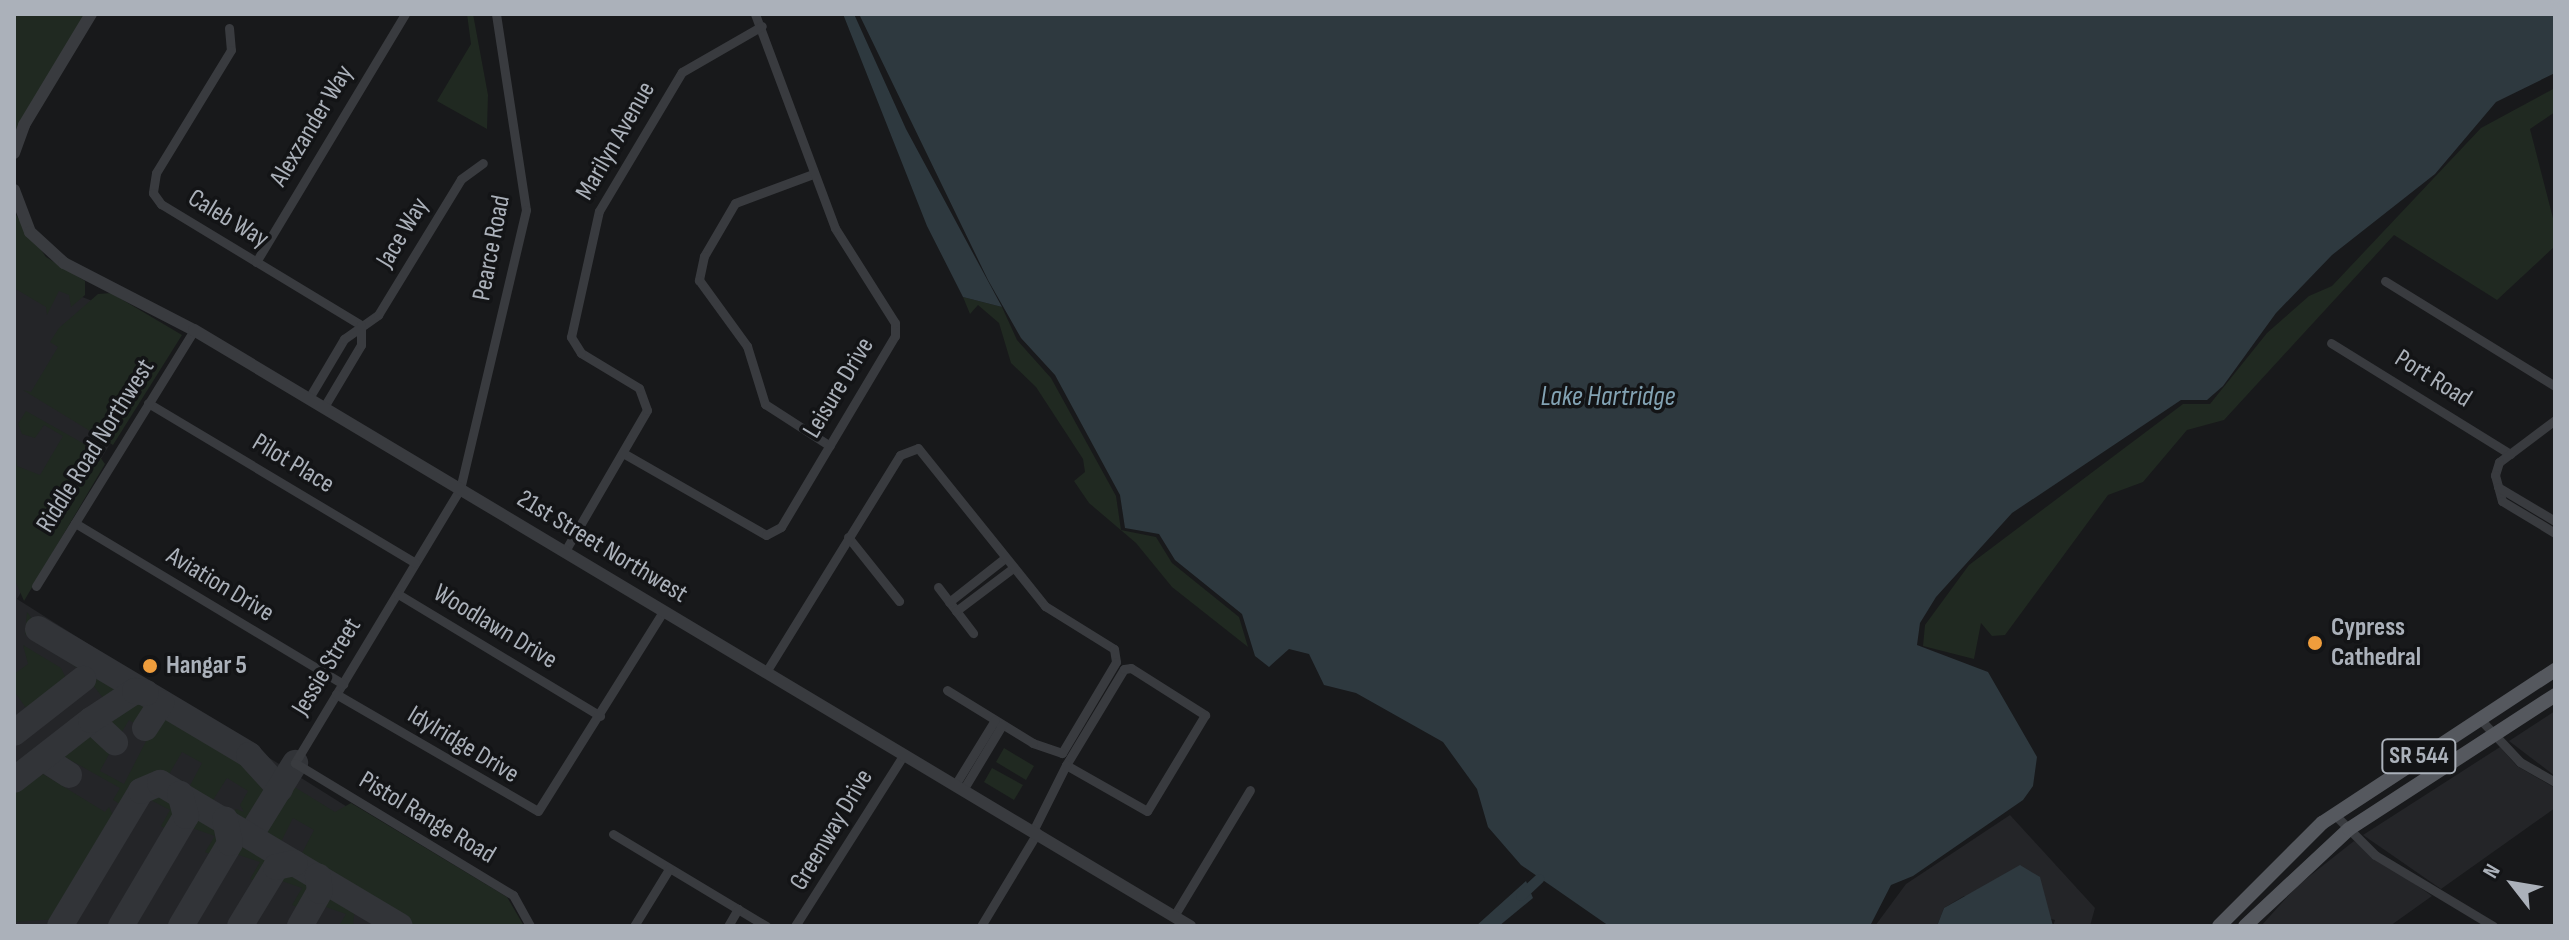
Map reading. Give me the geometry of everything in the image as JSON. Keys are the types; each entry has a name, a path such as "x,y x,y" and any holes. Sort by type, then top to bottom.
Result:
{"main road":[{"name":"SR 544","path":"2219,926 2251,887 2334,814 2478,717 2555,670"},
{"name":"SR 544","path":"2245,926 2349,829 2555,695"}],"street":[{"path":"14,153 24,125 91,14"},
{"name":"Alexzander Way","path":"256,262 405,14"},
{"name":"Pearce Road","path":"460,489 526,210 496,14"},
{"name":"Leisure Drive","path":"623,453 766,535 781,527 896,328 841,240 813,174 762,26 755,14"},
{"name":"Marilyn Avenue","path":"565,551 644,417 645,395 581,353 571,337 599,211 682,72 762,26"},
{"name":"Caleb Way","path":"229,28 231,50 156,173 153,193 161,204 361,325"},
{"name":"Jace Way","path":"309,398 344,339 378,315 461,179 483,163"},
{"path":"813,174 735,203 704,256 699,280 747,346 765,404 830,446"},
{"name":"21st Street Northwest","path":"14,190 30,232 55,257 194,330 1190,926"},
{"path":"2385,281 2555,386"},
{"name":"Jace Way","path":"324,407 361,345 361,325"},
{"name":"Riddle Road Northwest","path":"36,586 194,330"},
{"name":"Port Road","path":"2331,343 2510,454"},
{"name":"Pilot Place","path":"148,403 415,563"},
{"path":"2555,420 2496,468 2502,501 2555,533"},
{"path":"766,672 900,455 918,448 1051,612 1114,649 1116,662 1062,753 998,722 947,690"},
{"path":"2498,487 2555,521"},
{"path":"415,563 460,489"},
{"name":"Aviation Drive","path":"75,523 343,684"},
{"path":"848,537 899,601"},
{"path":"949,602 1005,558"},
{"name":"Woodlawn Drive","path":"415,563 398,594 600,716"},
{"path":"956,611 1013,568"},
{"path":"938,587 973,633"},
{"name":"Jessie Street","path":"295,763 398,594"},
{"path":"600,716 664,610"},
{"path":"981,926 1035,832 1066,765 1124,669 1205,715 1147,811 1066,765"},
{"name":"Idylridge Drive","path":"336,694 528,809 541,810 600,716"},
{"path":"2478,717 2520,762 2555,782"},
{"path":"959,788 998,722"},
{"name":"Greenway Drive","path":"795,926 904,754"},
{"name":"Pistol Range Road","path":"295,763 513,895 529,922"},
{"path":"1174,916 1250,790"},
{"path":"2334,814 2375,855 2493,926"},
{"path":"613,834 766,926"},
{"path":"634,926 669,869"},
{"path":"728,926 738,909"}],"shaded area":[{"path":"14,14 85,14 14,135"},
{"path":"467,14 473,14 488,95 487,129 437,101 471,44"},
{"path":"2555,88 2555,112 2530,129 2555,226 2554,247 2497,300 2394,235 2224,420 2187,430 2143,482 2108,495 2005,635 1992,636 1981,623 1974,659 1923,646 1925,625 1969,565 2183,404 2210,404 2267,333 2309,296 2332,286 2481,128"},
{"path":"14,212 46,257 85,281 85,295 71,307 69,295 59,291 47,315 46,307 14,288"},
{"path":"14,261 57,287 176,334 17,599 503,905 512,926 14,926"},
{"path":"111,293 182,335 113,445 23,390 31,392 58,347 50,342 59,328 98,294"},
{"path":"963,297 1002,307 1017,340 1051,378 1116,496 1121,530 1156,537 1172,563 1239,617 1248,647 1172,587 1136,543 1089,503 1074,481 1085,472 1083,459 1036,387 1011,363 999,323 978,305 970,314"},
{"path":"26,411 95,450 105,464 24,601 14,578 14,436 17,466 40,475 63,436 44,425 35,438 22,434 18,424"},
{"path":"27,612 36,624 33,632 117,683 116,698 107,703 82,671 25,634"},
{"path":"23,645 61,668 67,680 14,725 26,708 14,691 14,674 28,664"},
{"path":"143,698 155,705 142,728 129,720 117,740 98,726"},
{"path":"162,710 231,750 263,790 264,803 250,826 232,815 236,809 244,812 240,805 248,791 227,778 210,805 187,791 202,763 182,752 168,776 142,783 123,806 113,800 120,788 63,756 92,731 114,745 100,771 124,784"},
{"path":"2555,711 2555,776 2509,741"},
{"path":"2500,747 2517,766 2555,788 2555,808 2441,889 2363,835"},
{"path":"1004,748 1034,766 1026,780 996,762"},
{"path":"992,768 1023,785 1014,800 984,782"},
{"path":"43,774 105,812 109,807 116,822 58,919 14,922 14,794"},
{"path":"288,783 335,812 351,803 507,897 524,926 410,926 299,859 314,830 293,818 280,844 262,836 260,829"},
{"path":"160,790 183,806 170,831 161,826 170,810 145,797"},
{"path":"202,815 227,833 217,857 205,852 215,836 189,827"},
{"path":"2010,815 2095,908 2090,926 2053,926 2055,920 1964,896 1944,908 1937,926 1875,926 1906,884"},
{"path":"246,841 271,858 261,883 250,879 260,862 233,853"},
{"path":"2354,841 2432,896 2390,926 2261,926 2297,886"},
{"path":"290,868 314,883 305,910 292,905 302,888 276,879"},
{"path":"331,894 355,907 353,926 339,926 346,914 320,905"}],"water":[{"path":"843,14 854,14 906,129 1002,307 963,297 927,226"},
{"name":"Lake Hartridge","path":"859,14 2555,14 2555,73 2496,102 2435,174 2332,255 2276,313 2223,386 2207,400 2181,400 2012,513 1936,597 1920,623 1917,645 1988,672 2037,757 2033,786 2023,800 1913,876 1891,885 1870,926 1609,926 1521,865 1488,827 1477,789 1443,742 1356,693 1324,685 1309,654 1289,649 1269,667 1255,656 1242,614 1175,560 1159,534 1125,528 1120,495 1055,375 1021,338 988,280"},
{"path":"2020,865 2040,877 2053,926 1937,926 1944,908"},
{"path":"1526,881 1533,898 1499,926 1476,926"}],"waterway":[{"path":"1521,896 1539,879"}],"taxiway":[{"path":"38,629 249,755 280,789"},
{"path":"14,733 83,679"},
{"path":"14,780 91,720 135,691 146,693"},
{"path":"145,728 161,703"},
{"path":"91,720 115,742"},
{"path":"43,758 69,775"},
{"path":"250,836 295,763"},
{"path":"60,926 141,791 160,783 400,926"},
{"path":"121,926 186,816 180,794"},
{"path":"181,926 230,843 225,820"},
{"path":"240,926 276,867 295,863"},
{"path":"300,926 320,891 318,876"}],"place":[{"name":"Cypress Cathedral","path":"2315,643"},
{"name":"Hangar 5","path":"150,666"}]}
